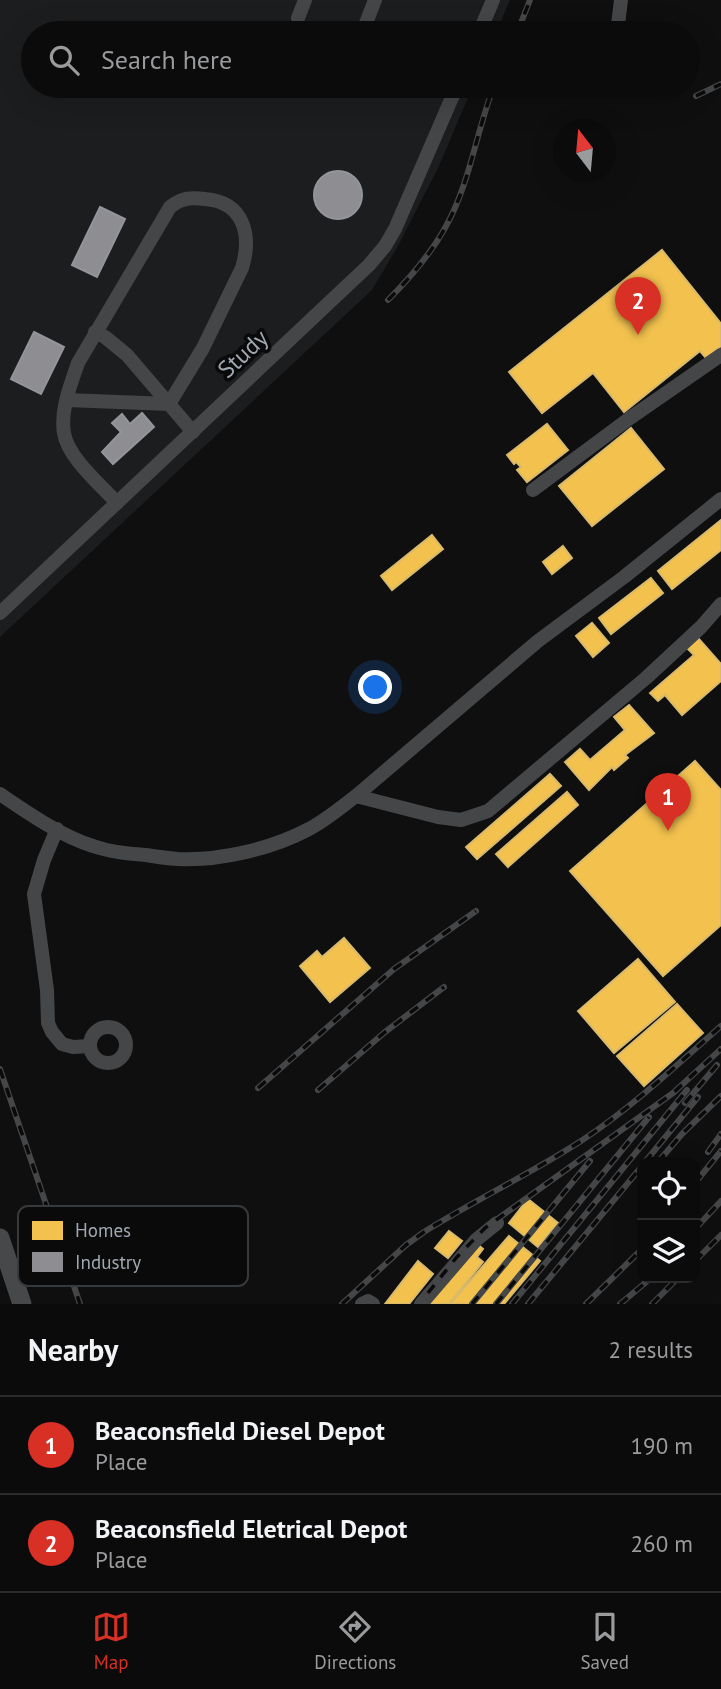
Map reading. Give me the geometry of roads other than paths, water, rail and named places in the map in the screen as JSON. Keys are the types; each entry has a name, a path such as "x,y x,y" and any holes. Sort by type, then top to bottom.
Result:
{"highway":[{"path":"0,1238 22,1304"}],"street":[{"path":"298,18 305,0"},
{"path":"367,21 375,0"},
{"path":"484,21 493,0"},
{"path":"618,21 621,0"},
{"name":"Study","path":"0,613 369,265 385,246 405,207 452,98"},
{"path":"117,503 76,458 64,433 67,400 78,363 170,207 191,197 219,200 231,207 243,224 246,254 242,268 203,348 169,404"},
{"path":"95,332 118,347 192,432"},
{"path":"534,490 630,418 721,355"},
{"path":"67,400 169,404"},
{"path":"0,794 57,829 93,846 122,853 179,859 210,858 245,852 307,830 356,796 538,641 721,499"},
{"path":"356,796 438,817 461,820 488,811 646,678 701,627 721,604"},
{"path":"57,829 34,894 47,990 48,1023 51,1032 62,1044 73,1047 90,1046"},
{"path":"421,1304 476,1240 497,1223"},
{"path":"362,1304 368,1301 373,1304"}],"railway":[{"path":"522,21 530,0"},
{"path":"700,94 721,84"},
{"path":"388,300 426,257 454,211 490,98"},
{"path":"258,1088 394,969 476,911"},
{"path":"318,1090 385,1032 444,987"},
{"path":"342,1304 406,1245 424,1232 562,1153 618,1115 721,1026"},
{"path":"428,1293 485,1228 673,1093 721,1049"},
{"path":"685,1103 717,1065"},
{"path":"0,1069 47,1206"},
{"path":"512,1304 687,1090"},
{"path":"662,1157 721,1096"},
{"path":"649,1157 698,1097"},
{"path":"496,1304 649,1117"},
{"path":"708,1152 721,1134"},
{"path":"700,1177 721,1151"},
{"path":"472,1304 590,1161"},
{"path":"528,1304 637,1172"},
{"path":"700,1224 721,1201"},
{"path":"700,1256 721,1235"},
{"path":"586,1304 637,1254"},
{"path":"620,1304 645,1283"},
{"path":"652,1304 673,1283"},
{"path":"74,1286 80,1304"}],"place":[{"name":"Beaconsfield Eletrical Depot","path":"638,335"},
{"name":"Beaconsfield Diesel Depot","path":"668,831"}]}
